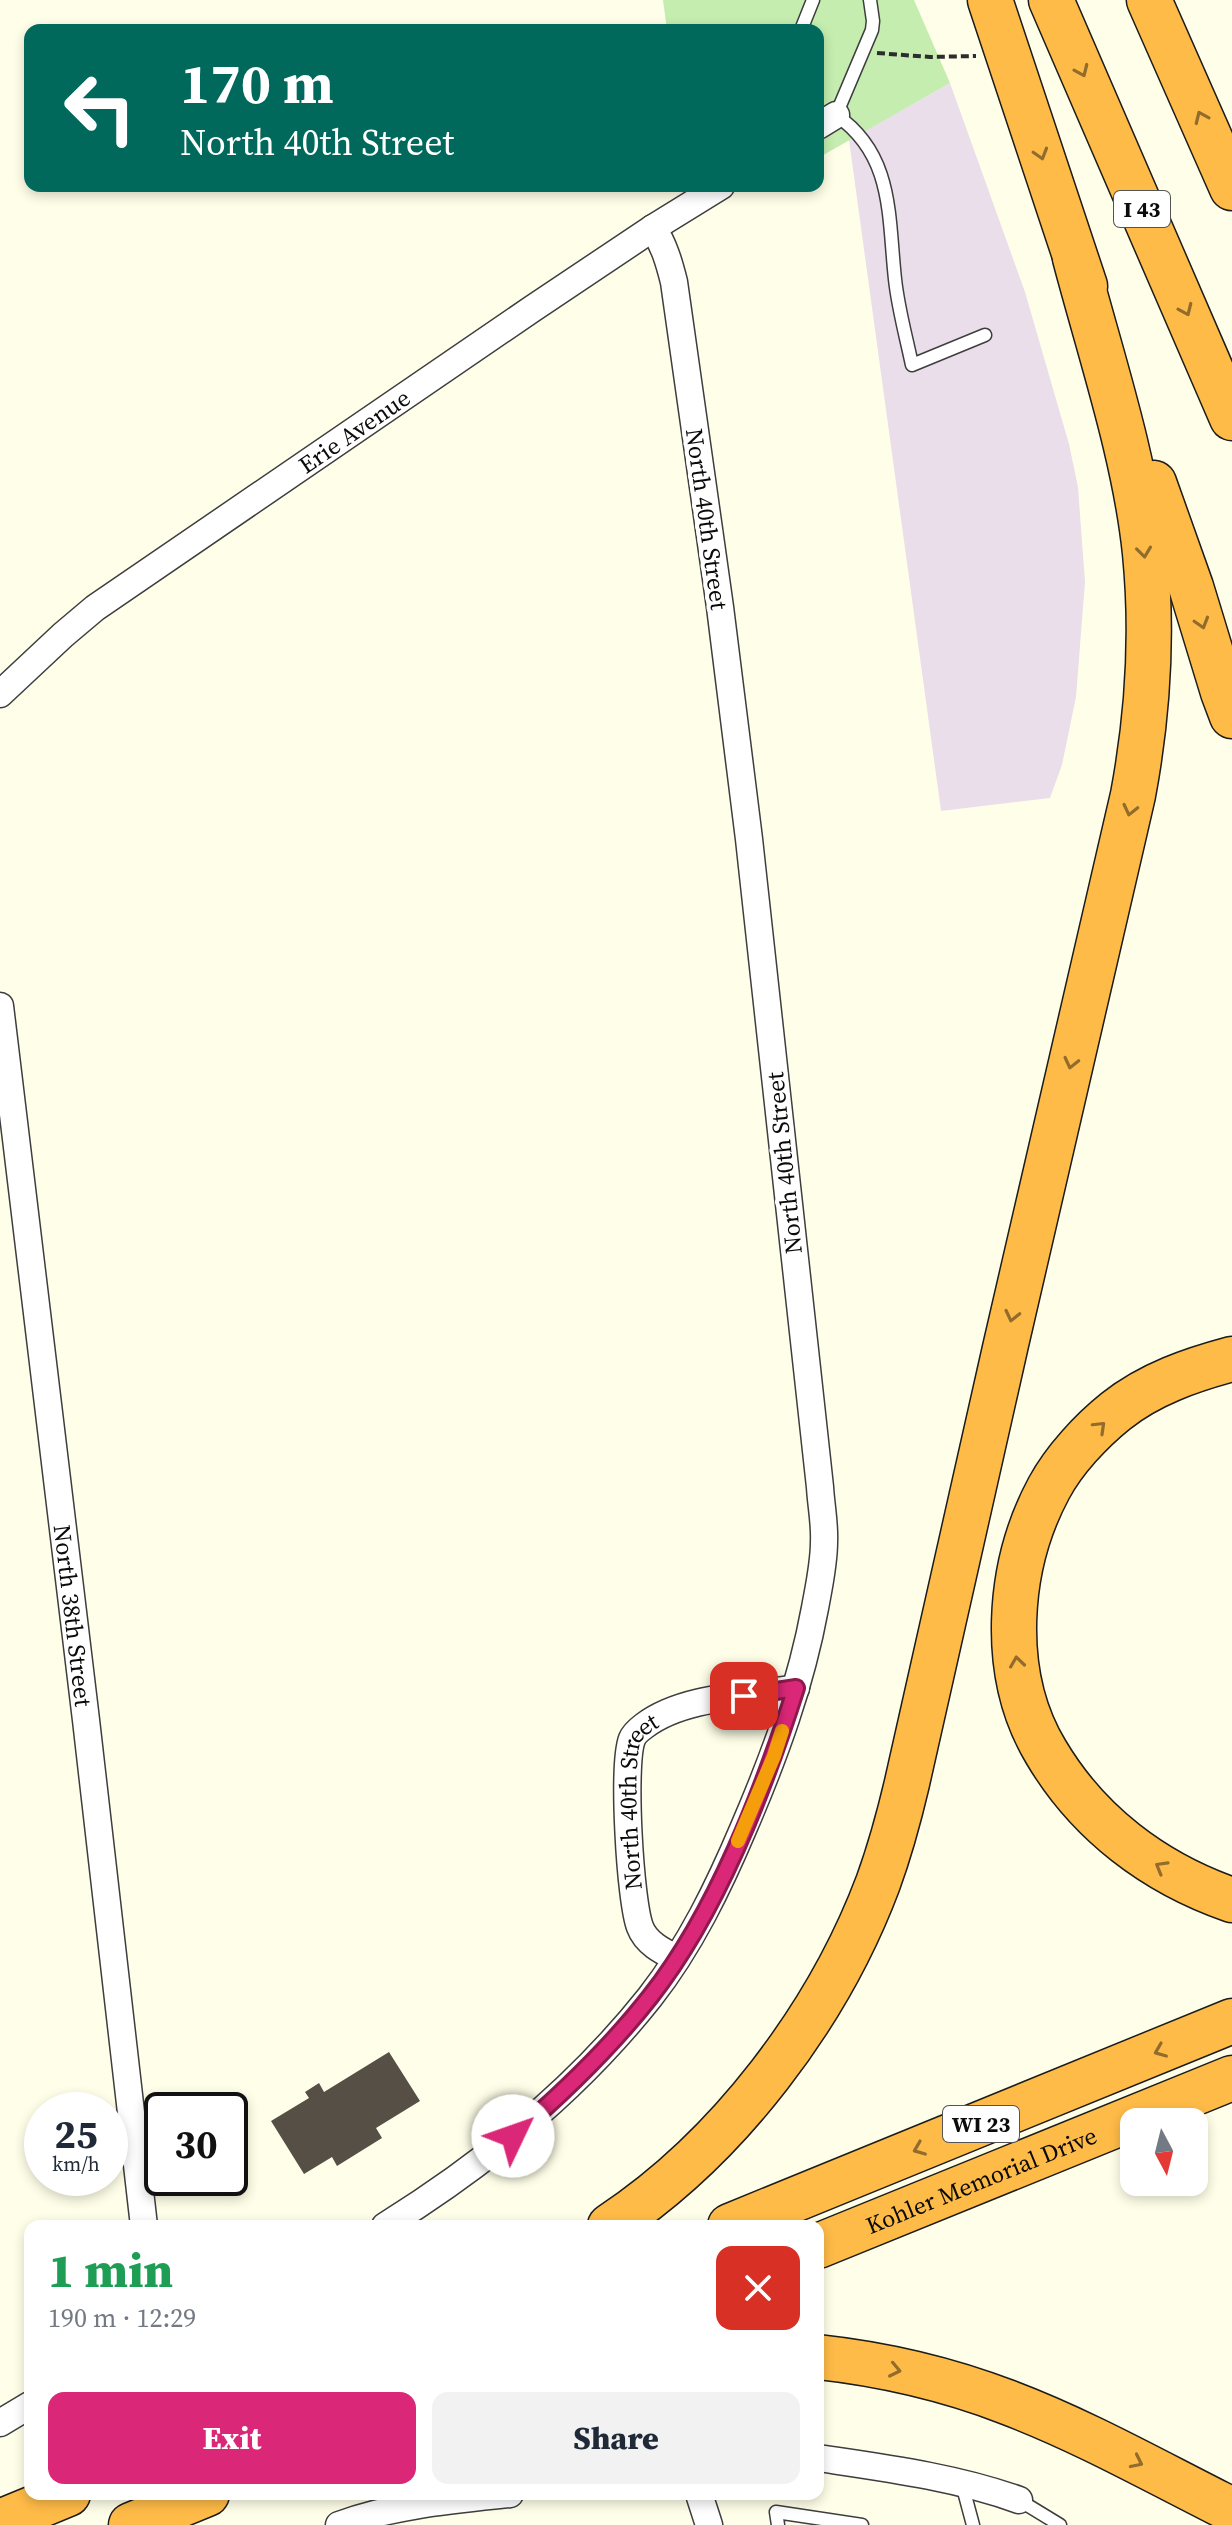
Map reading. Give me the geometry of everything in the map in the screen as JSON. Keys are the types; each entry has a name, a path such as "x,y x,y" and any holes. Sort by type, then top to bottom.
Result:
{"highway":[{"path":"990,0 1075,258 1191,587 1232,716"},
{"name":"I 43","path":"1051,0 1232,418"},
{"path":"1149,0 1232,188"},
{"path":"618,2220 663,2187 695,2158 749,2101 778,2064 837,1970 861,1923 892,1840 907,1783 1130,810 1144,734 1150,637 1145,551 1133,477 1075,258"},
{"path":"1232,1359 1193,1369 1170,1379 1116,1411 1062,1468 1049,1489 1028,1539 1016,1595 1015,1644 1021,1687 1044,1750 1076,1796 1113,1834 1154,1864 1205,1891 1232,1900"},
{"name":"WI 23","path":"745,2220 1232,2021"},
{"name":"Kohler Memorial Drive","path":"824,2244 1232,2078"},
{"path":"824,2358 936,2378 1009,2402 1232,2510"},
{"path":"0,2522 53,2500"},
{"path":"131,2525 192,2500"}],"street":[{"name":"Erie Avenue","path":"0,694 95,608 653,228 711,192"},
{"name":"North 40th Street","path":"653,228 668,257 674,282 720,607 749,839 824,1541 821,1575 796,1688 705,1701 662,1714 632,1737 627,1767 630,1850 639,1926 646,1939 676,1958"},
{"name":"North 38th Street","path":"0,1006 143,2220"},
{"path":"395,2220 497,2150 532,2120 593,2061 651,1996 712,1897 729,1861 774,1756 796,1688"},
{"path":"0,2423 24,2409"},
{"path":"824,2459 962,2484 1019,2500"},
{"path":"339,2525 358,2518 454,2500"},
{"path":"701,2500 709,2525"}],"lane":[{"path":"803,24 813,0"},
{"path":"870,0 873,25 827,121 862,138 877,161 890,215 896,287 912,365 985,335"},
{"path":"962,2484 973,2525"},
{"path":"1019,2500 1060,2525"},
{"path":"778,2525 776,2512 862,2525"}],"path":[{"path":"863,49 903,56 979,56"}],"shaded area":[{"path":"950,83 1025,292 1069,444 1078,487 1085,582 1076,697 1062,765 1050,798 941,811 849,140"}],"green space":[{"path":"663,0 914,0 950,83 824,155 824,24 666,24"}],"building":[{"path":"389,2052 420,2101 376,2128 382,2138 337,2166 332,2157 304,2174 271,2121 309,2098 305,2092 319,2083 324,2092"}],"slow traffic":[{"path":"738,1841 782,1731"}],"route":[{"path":"513,2136 593,2061 651,1996 712,1897 774,1756 796,1688 744,1696"}]}
